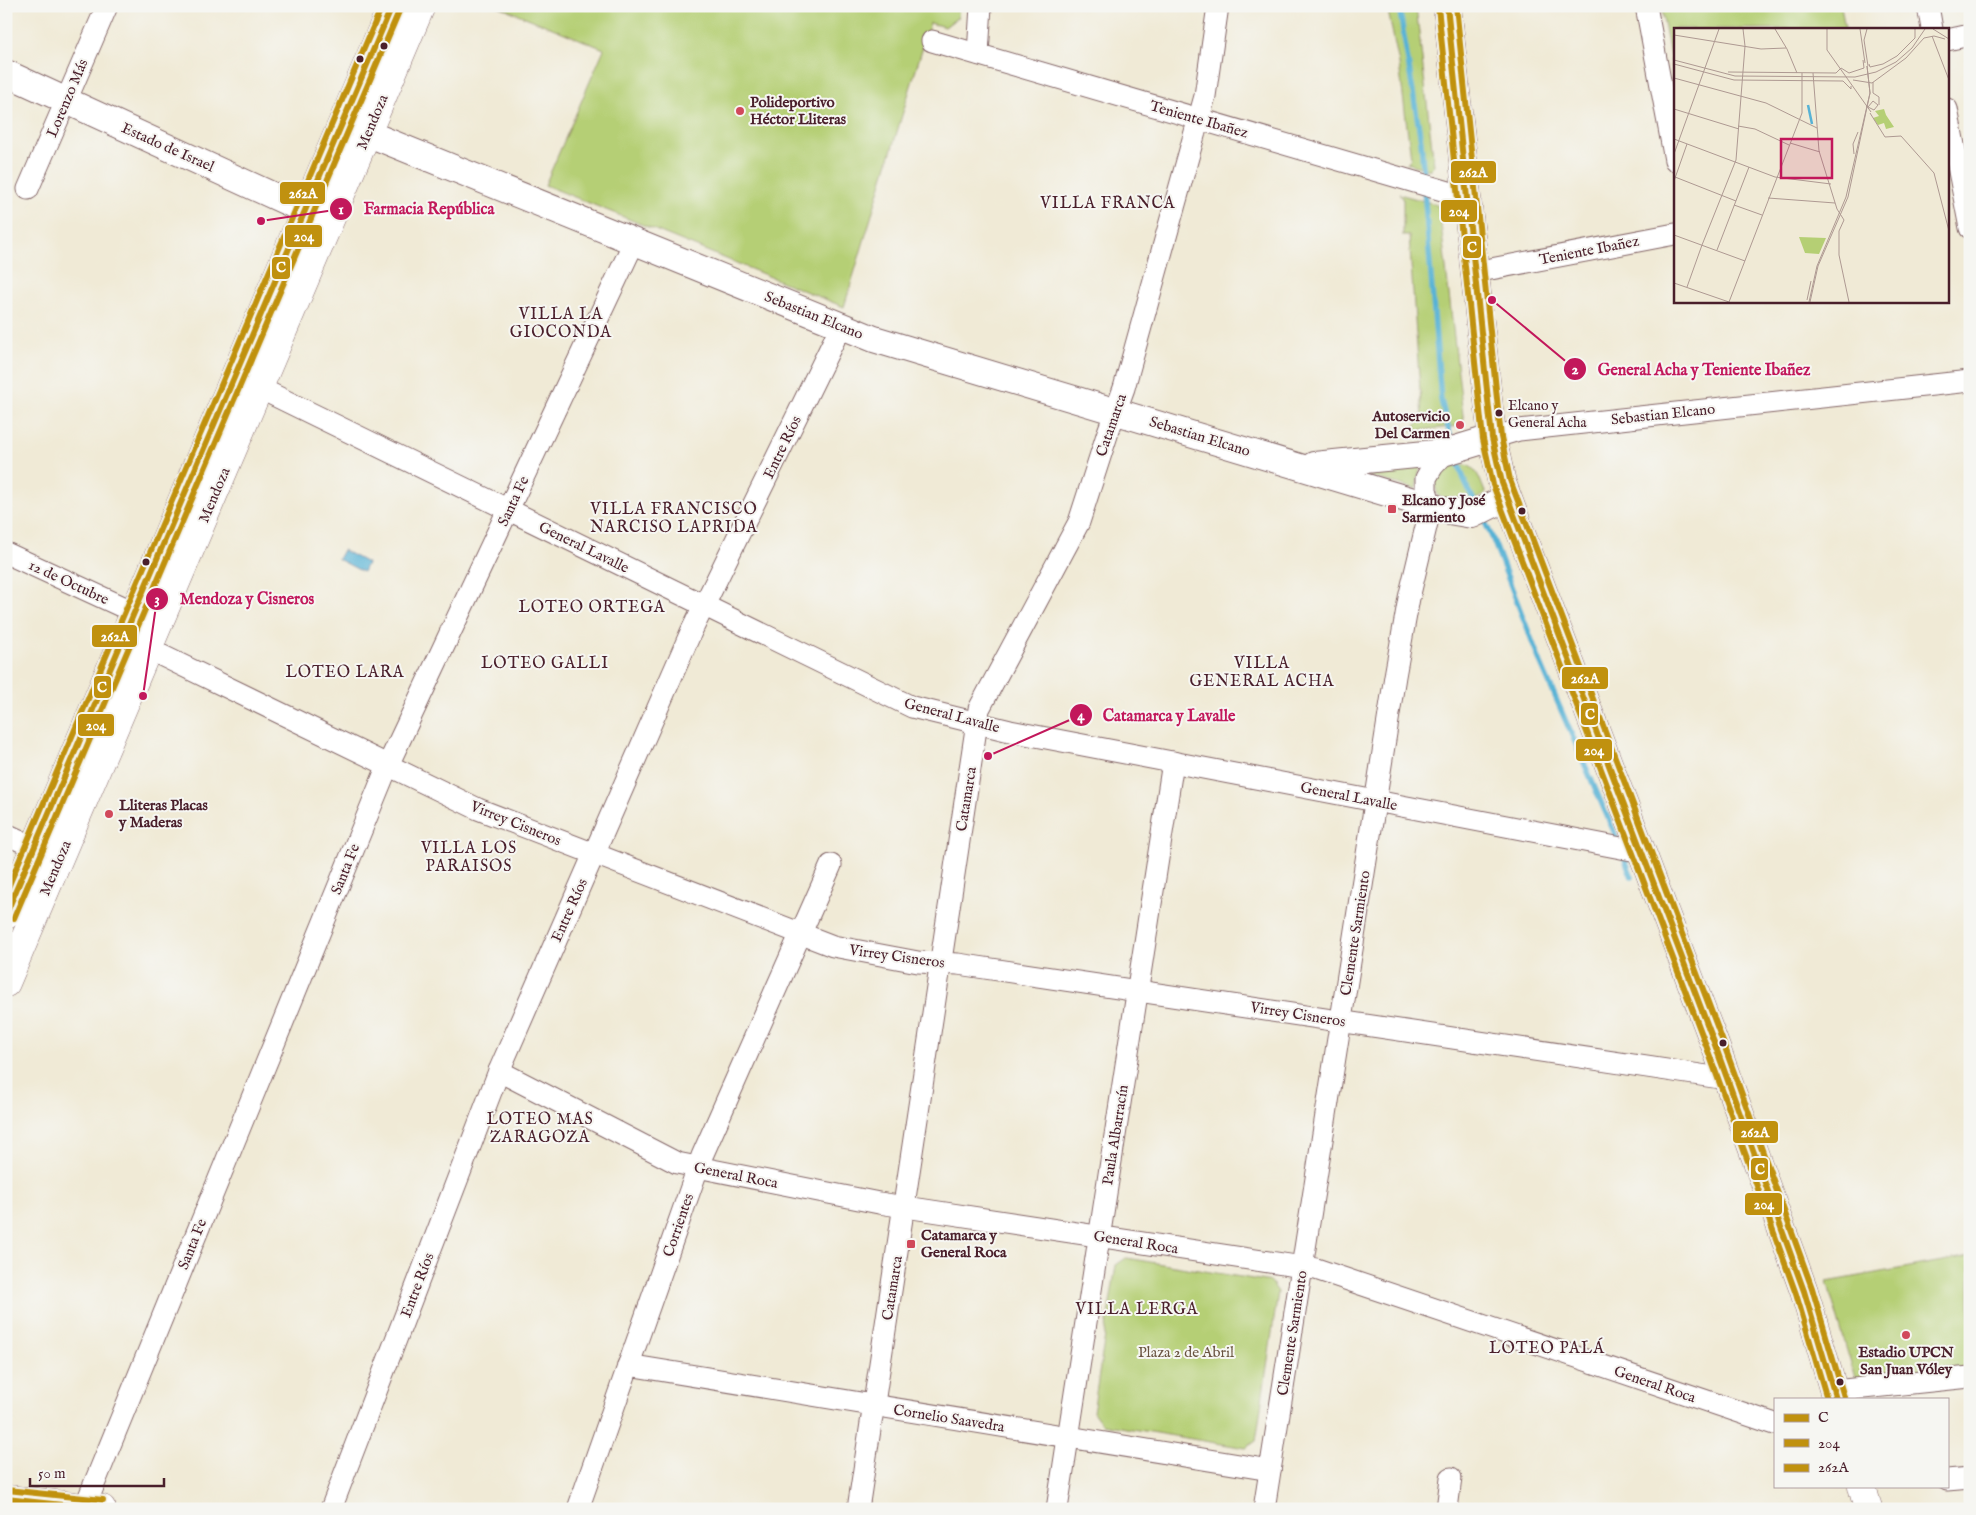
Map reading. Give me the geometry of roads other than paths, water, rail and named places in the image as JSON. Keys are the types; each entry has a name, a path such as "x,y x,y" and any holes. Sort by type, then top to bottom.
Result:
{"main road":[{"name":"Mendoza","path":"6,915 392,6"},
{"name":"Mendoza","path":"6,983 421,6"},
{"path":"1447,6 1492,438 1506,498 1727,1078 1804,1291 1835,1395"},
{"path":"1863,1488 1868,1509"},
{"path":"6,1499 90,1508"}],"street":[{"name":"Lorenzo Más","path":"28,189 107,6"},
{"path":"978,54 981,6"},
{"name":"Catamarca","path":"858,1509 979,709 1080,522 1124,388 1199,119 1205,96 1218,6"},
{"path":"1646,6 1674,155"},
{"path":"1928,6 1932,28"},
{"path":"1948,40 1970,35"},
{"name":"Teniente Ibañez","path":"932,41 1466,197"},
{"name":"Estado de Israel","path":"6,74 330,221"},
{"path":"1948,119 1954,180 1970,228"},
{"name":"Sebastian Elcano","path":"342,123 874,339 1470,516 1506,498"},
{"name":"Teniente Ibañez","path":"1475,272 1674,234"},
{"name":"Santa Fe","path":"90,1508 388,765 634,242"},
{"name":"Entre Ríos","path":"331,1509 499,1070 704,606 841,326"},
{"name":"General Lavalle","path":"235,376 912,707 977,723 1173,762 1642,852"},
{"name":"Sebastian Elcano","path":"1300,466 1446,452 1524,429 1970,381"},
{"path":"1432,506 1426,490 1426,476 1437,460 1446,452"},
{"name":"Clemente Sarmiento","path":"1264,1509 1409,598 1432,506"},
{"name":"12 de Octubre","path":"6,553 130,625 159,624"},
{"name":"Virrey Cisneros","path":"130,625 149,649 478,809 833,946 918,962 958,964 1727,1078"},
{"name":"Paula Albarracín","path":"1057,1509 1173,762"},
{"path":"6,834 60,859"},
{"name":"Corrientes","path":"578,1509 698,1168 831,864"},
{"name":"General Roca","path":"499,1070 677,1164 904,1207 1302,1267 1335,1275 1774,1424"},
{"name":"Cornelio Saavedra","path":"628,1365 1270,1470"},
{"path":"1835,1395 1970,1377"},
{"path":"1447,1509 1450,1478"},
{"path":"1948,1480 1970,1478"}],"water":[{"path":"343,550 367,563 363,572 338,559"}],"waterway":[{"path":"1399,6 1421,141 1424,180"},
{"path":"1424,189 1441,400 1452,443"},
{"path":"1456,456 1476,505"},
{"path":"1483,518 1541,664 1618,841"},
{"path":"1622,852 1632,877"}],"place":[{"name":"Polideportivo Héctor Lliteras","path":"740,111"},
{"name":"Farmacia República","path":"261,221"},
{"name":"General Acha y Teniente Ibañez","path":"1492,300"},
{"name":"Elcano y General Acha","path":"1499,413"},
{"name":"Autoservicio Del Carmen","path":"1460,425"},
{"name":"Elcano y José Sarmiento","path":"1392,509"},
{"name":"Mendoza y Cisneros","path":"143,696"},
{"name":"Catamarca y Lavalle","path":"988,756"},
{"name":"Lliteras Placas y Maderas","path":"109,814"},
{"name":"Catamarca y General Roca","path":"911,1244"},
{"name":"Estadio UPCN San Juan Vóley","path":"1906,1335"}],"district":[{"name":"VILLA FRANCA","path":"1108,202"},
{"name":"VILLA LA GIOCONDA","path":"561,322"},
{"name":"VILLA FRANCISCO NARCISO LAPRIDA","path":"674,517"},
{"name":"LOTEO ORTEGA","path":"592,606"},
{"name":"LOTEO GALLI","path":"545,662"},
{"name":"LOTEO LARA","path":"345,671"},
{"name":"VILLA GENERAL ACHA","path":"1262,671"},
{"name":"VILLA LOS PARAISOS","path":"469,856"},
{"name":"LOTEO MAS ZARAGOZA","path":"540,1127"},
{"name":"VILLA LERGA","path":"1137,1308"},
{"name":"LOTEO PALÁ","path":"1547,1347"}],"park label":[{"name":"Plaza 2 de Abril","path":"1186,1352"}]}
